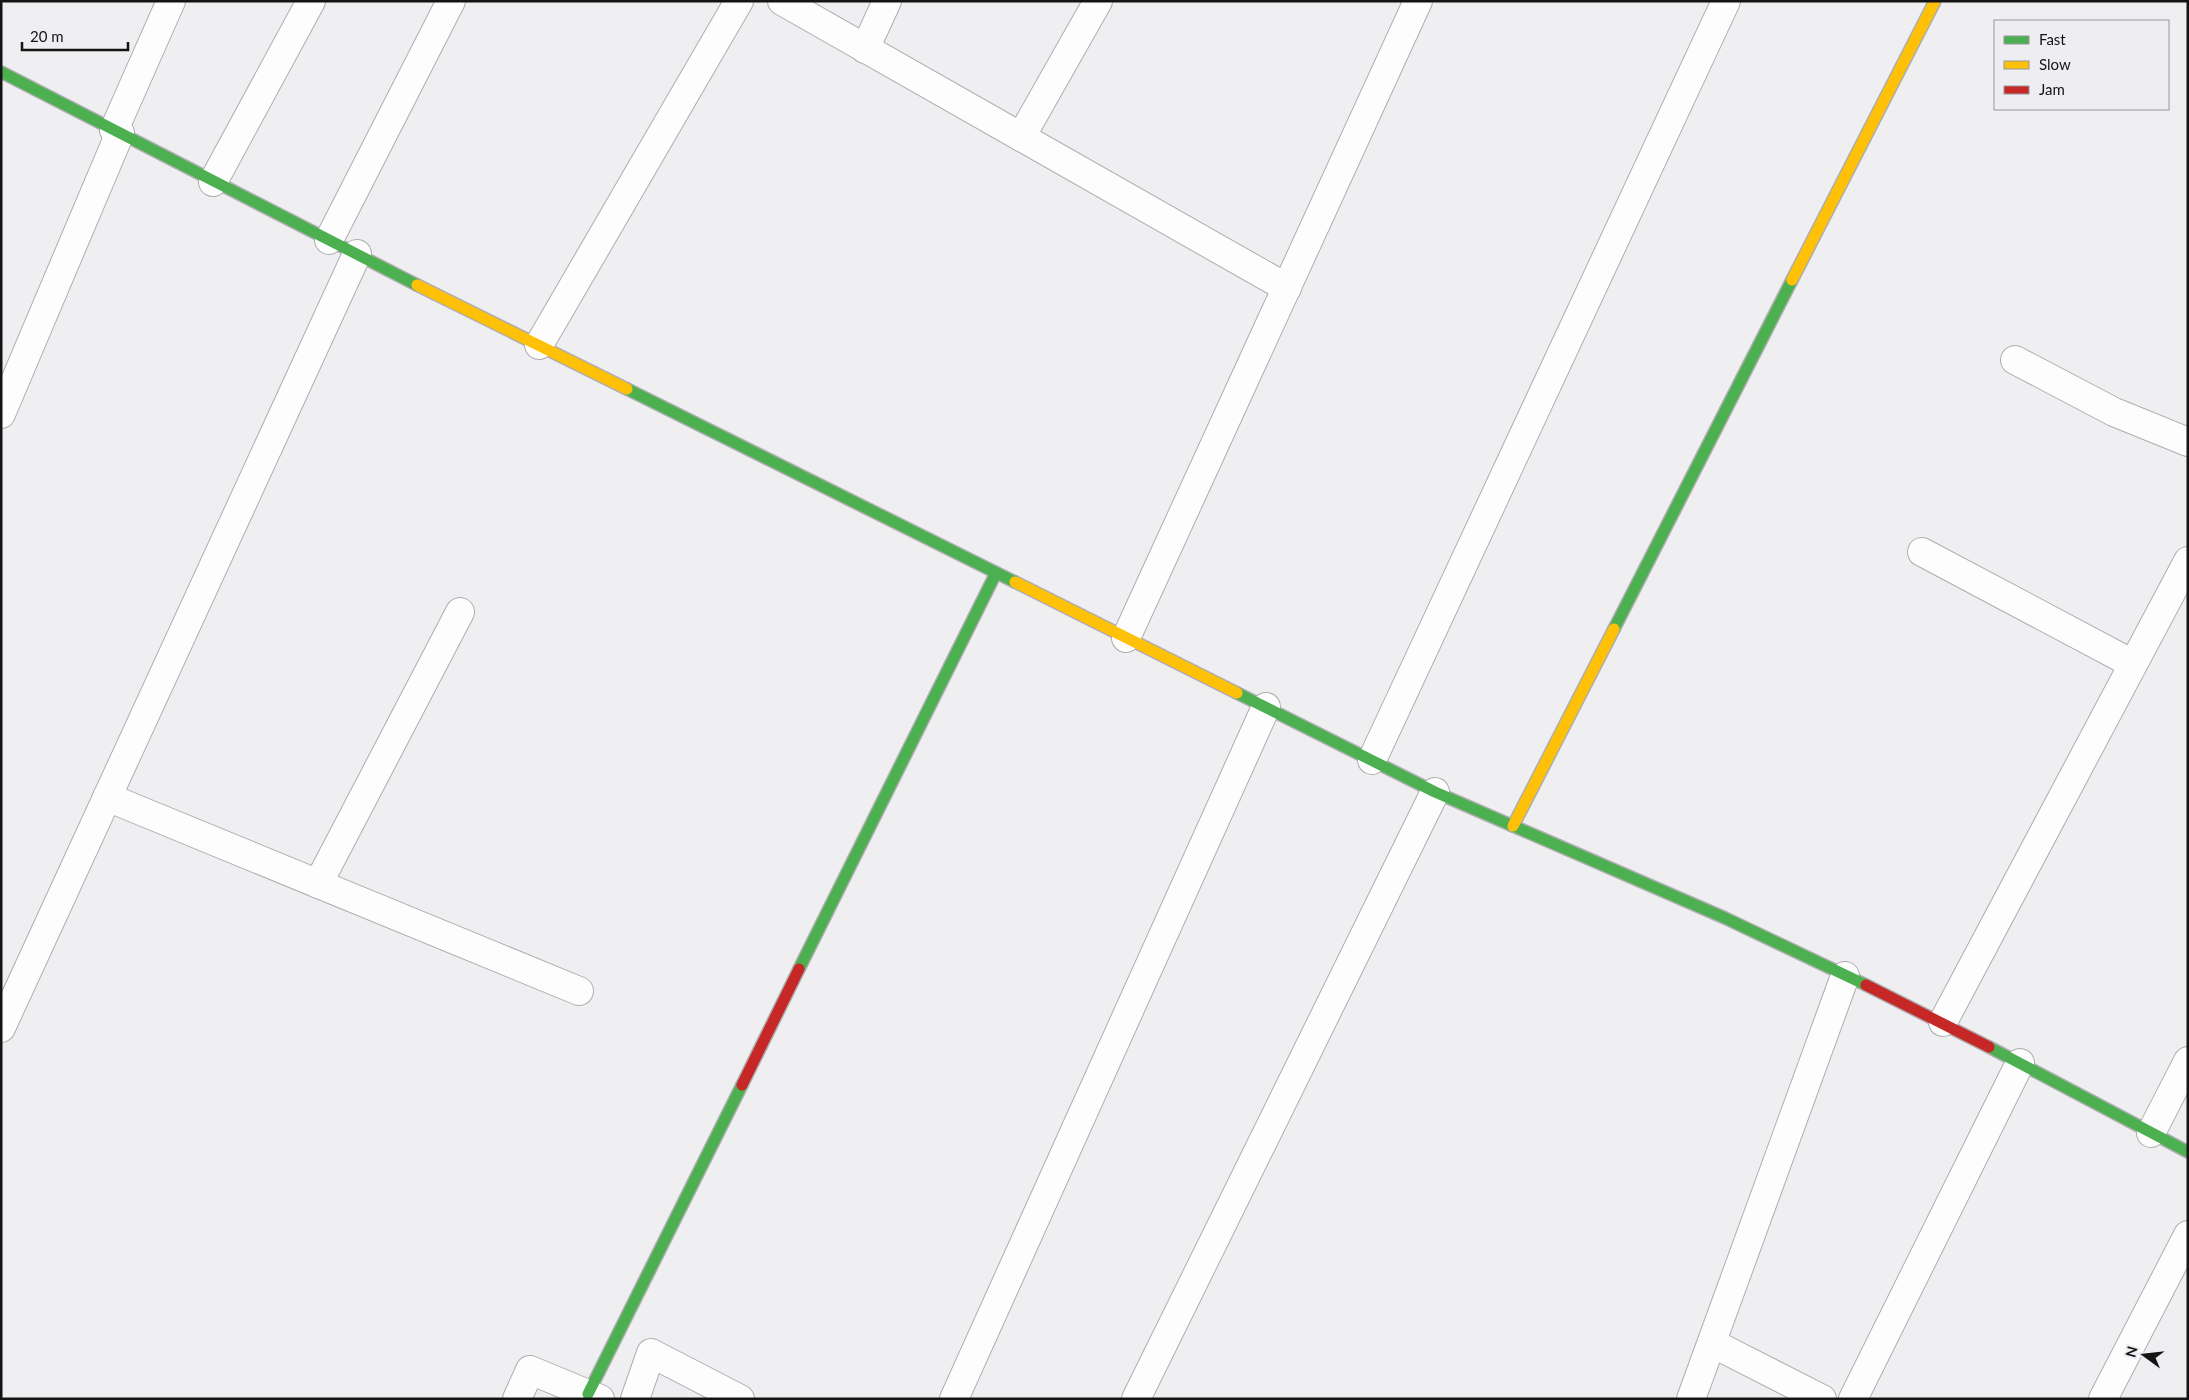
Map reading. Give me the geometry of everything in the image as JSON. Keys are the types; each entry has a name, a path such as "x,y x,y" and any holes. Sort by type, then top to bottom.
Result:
{"street":[{"path":"1,414 171,1"},
{"path":"213,182 311,1"},
{"path":"330,240 451,1"},
{"path":"539,345 739,1"},
{"path":"782,1 1287,288"},
{"path":"865,49 888,1"},
{"path":"1021,137 1098,1"},
{"path":"1126,638 1418,1"},
{"path":"1372,760 1726,1"},
{"path":"1513,826 1935,1"},
{"path":"1,72 213,182 1435,792 1725,918 1943,1022 2188,1152"},
{"path":"1,1028 357,254"},
{"path":"2015,360 2114,412 2188,442"},
{"path":"1922,552 2134,664"},
{"path":"1943,1022 2188,561"},
{"path":"517,1399 530,1370 594,1396 996,573"},
{"path":"318,884 460,612"},
{"path":"954,1399 1266,707"},
{"path":"1136,1399 1435,792"},
{"path":"107,797 579,991"},
{"path":"1691,1399 1845,976"},
{"path":"2151,1133 2188,1061"},
{"path":"1853,1399 2020,1063"},
{"path":"2103,1399 2188,1235"},
{"path":"1712,1343 1822,1399"},
{"path":"635,1399 651,1353 740,1399"}],"traffic: fast":[{"path":"1,72 417,285"},
{"path":"1614,629 1792,280"},
{"path":"627,389 1015,582"},
{"path":"799,969 996,573"},
{"path":"1237,693 1435,792 1725,918 1866,985"},
{"path":"1989,1047 2188,1152"},
{"path":"588,1394 742,1085"}],"traffic: slow":[{"path":"1792,280 1935,1"},
{"path":"417,285 627,389"},
{"path":"1015,582 1237,693"},
{"path":"1513,826 1614,629"}],"traffic: jam":[{"path":"742,1085 799,969"},
{"path":"1866,985 1989,1047"}]}
